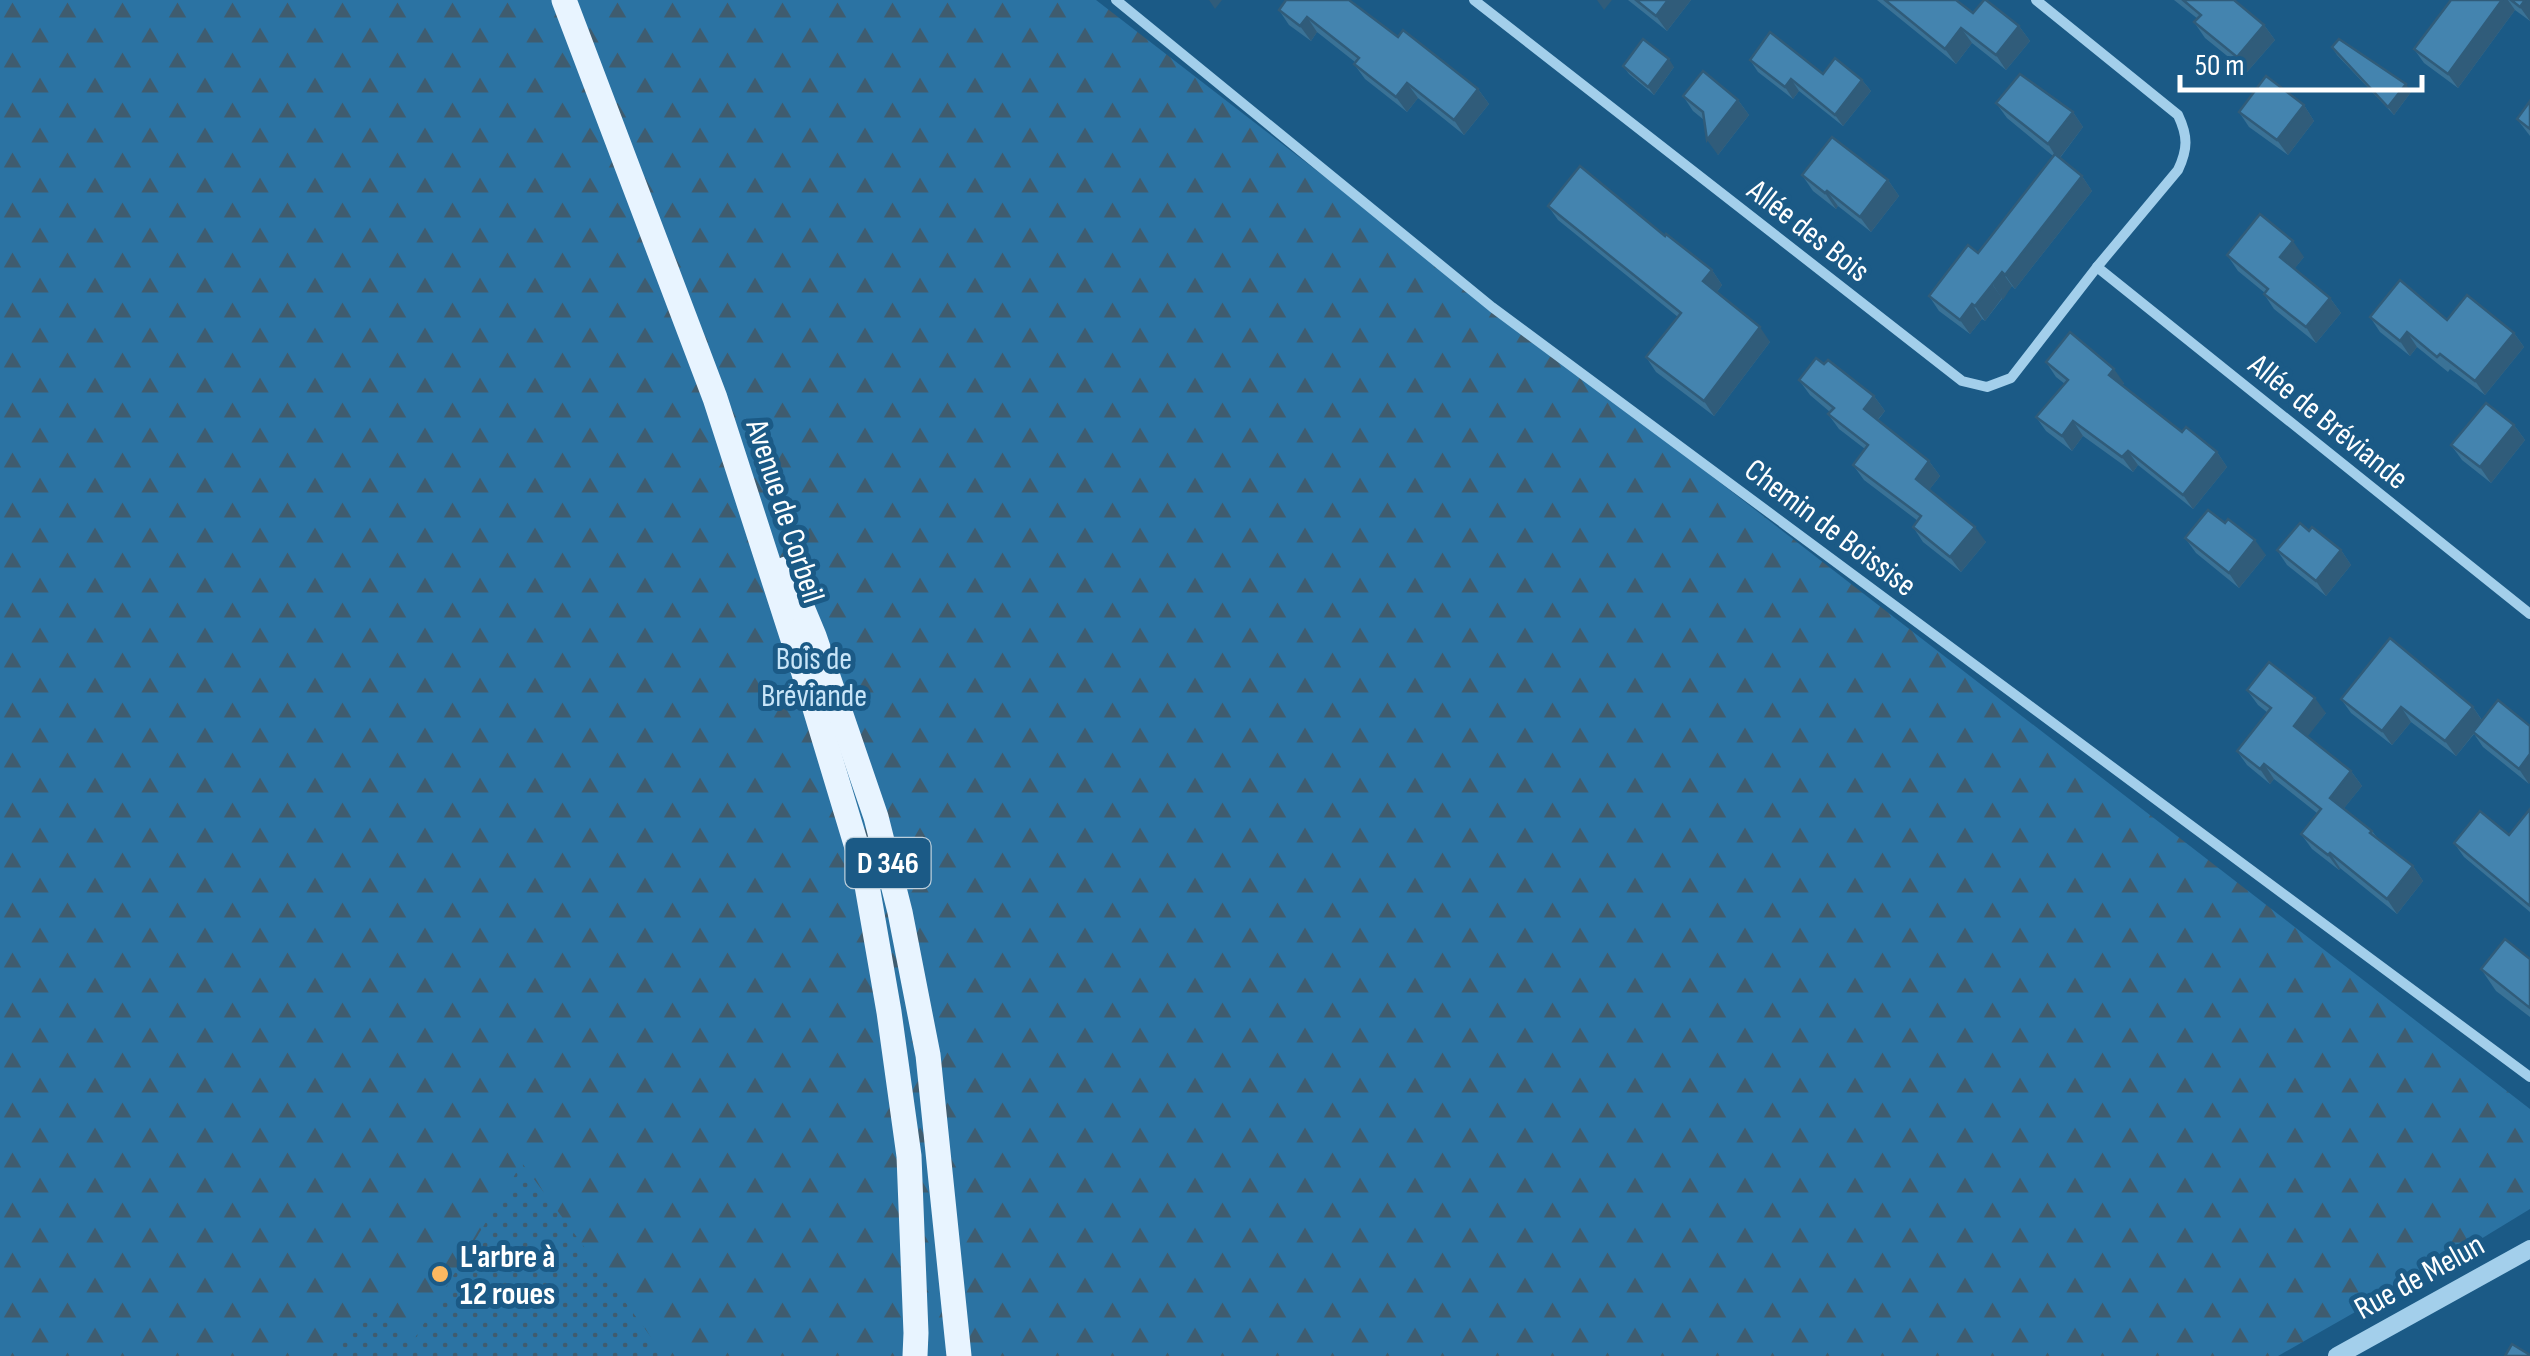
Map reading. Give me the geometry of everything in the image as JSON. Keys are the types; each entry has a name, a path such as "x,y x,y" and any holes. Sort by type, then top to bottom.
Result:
{"main road":[{"name":"Avenue de Corbeil","path":"564,0 715,398 865,874 909,1156 916,1348"},
{"name":"D 346","path":"715,398 814,636 876,817 900,912 928,1056 960,1356"}],"street":[{"name":"Chemin de Boissise","path":"1116,0 1492,306 2530,1078"},
{"name":"Allée des Bois","path":"1474,0 1962,381 1987,388 2011,378 2178,170 2188,135 2178,115 2036,0"},
{"name":"Allée de Bréviande","path":"2097,267 2530,614"},
{"name":"Rue de Melun","path":"2337,1356 2530,1250"}],"green space":[{"name":"Bois de Bréviande","path":"0,0 1096,0 2530,1109 2530,1209 2278,1356 0,1356"},
{"path":"522,1163 665,1356 332,1356 368,1306 415,1338"}],"building":[{"path":"1286,0 1349,0 1398,37 1403,30 1478,89 1454,120 1407,83 1396,97 1354,64 1359,58 1307,17 1300,26 1279,10"},
{"path":"1636,0 1668,0 1656,16"},
{"path":"1885,0 1956,0 1973,13 1986,0 2019,26 1996,55 1961,28 1945,49"},
{"path":"2183,0 2234,0 2264,25 2237,57 2194,22 2201,15"},
{"path":"2451,0 2502,0 2448,74 2414,49"},
{"path":"1770,32 1823,74 1835,58 1862,80 1835,115 1791,79 1785,87 1750,60"},
{"path":"1643,39 1669,59 1648,87 1623,66"},
{"path":"2339,39 2406,84 2388,107 2332,47"},
{"path":"1703,71 1738,100 1707,140 1703,112 1683,96"},
{"path":"2020,74 2073,112 2048,144 1996,103"},
{"path":"2266,76 2304,105 2277,140 2239,112"},
{"path":"2530,101 2530,129 2517,119"},
{"path":"1832,137 1888,180 1860,217 1802,175"},
{"path":"2055,154 2082,176 2005,275 2002,272 1960,320 1929,296 1968,245 1978,253"},
{"path":"1580,166 1712,270 1703,281 1760,327 1704,401 1646,357 1681,313 1548,206"},
{"path":"2260,214 2293,241 2280,257 2330,298 2306,327 2264,294 2268,289 2227,255"},
{"path":"2400,280 2447,320 2467,295 2514,333 2475,381 2407,332 2400,341 2370,317"},
{"path":"2070,332 2114,369 2109,375 2182,432 2186,427 2217,452 2183,495 2128,451 2122,457 2073,421 2062,436 2036,417 2068,380 2046,362"},
{"path":"1816,358 1824,364 1828,360 1874,396 1864,409 1929,461 1916,479 1975,527 1950,557 1913,527 1921,516 1853,465 1868,445 1828,414 1834,408 1799,380"},
{"path":"2486,403 2514,425 2480,467 2451,445"},
{"path":"2208,510 2225,523 2228,519 2255,540 2229,573 2185,538"},
{"path":"2300,523 2309,531 2312,527 2341,550 2316,581 2277,550"},
{"path":"2390,638 2473,707 2445,741 2401,707 2382,731 2341,699"},
{"path":"2269,662 2315,698 2294,726 2351,771 2330,798 2413,866 2387,899 2301,834 2321,809 2264,764 2260,769 2237,751 2271,708 2247,690"},
{"path":"2498,700 2530,726 2530,754 2519,769 2473,732"},
{"path":"2530,809 2530,906 2454,843 2480,811 2509,835"},
{"path":"2505,939 2530,959 2530,1008 2481,969"},
{"path":"2512,1344 2530,1355 2530,1356 2505,1356"}],"place":[{"name":"L'arbre à 12 roues","path":"440,1274"}]}
